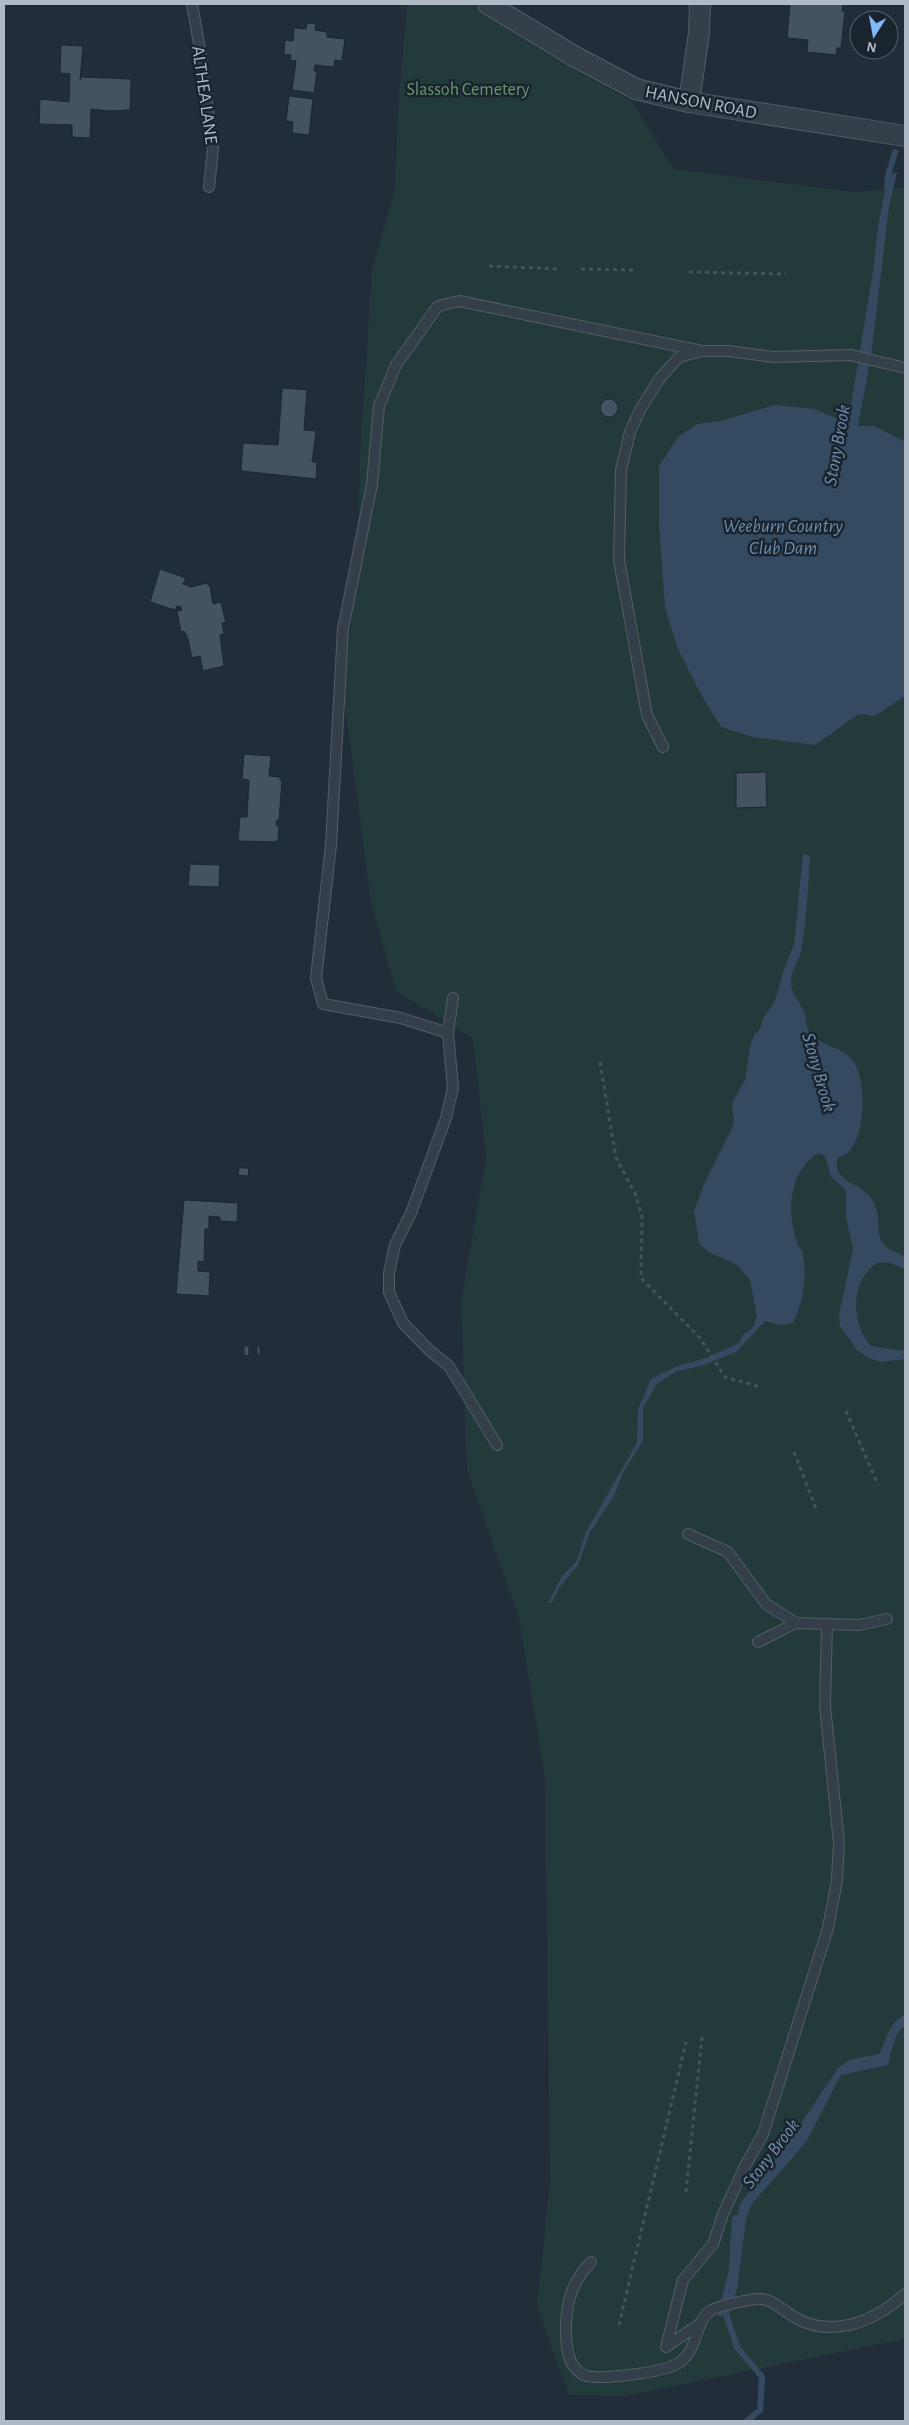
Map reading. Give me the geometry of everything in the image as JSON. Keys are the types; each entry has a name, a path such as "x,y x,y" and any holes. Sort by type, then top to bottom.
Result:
{"street":[{"name":"HANSON ROAD","path":"488,4 572,55 636,89 689,102 905,136"},
{"path":"689,102 699,34 700,4"}],"lane":[{"name":"ALTHEA LANE","path":"192,4 202,61 213,149 209,187"},
{"path":"448,1033 401,1018 323,1004 316,978 331,845 343,629 372,484 379,406 396,365 438,306 459,301 702,351 728,351 773,357 851,355 905,368"},
{"path":"663,747 647,715 619,560 621,470 637,416 660,378 679,357 702,351"},
{"path":"453,998 448,1033 452,1088 446,1118 411,1213 395,1245 389,1273 389,1292 403,1323 429,1350 449,1366 498,1445"},
{"path":"688,1534 728,1552 766,1604 796,1623"},
{"path":"758,1642 796,1623 860,1625 887,1619"},
{"path":"827,1624 825,1706 840,1843 837,1880 828,1928 763,2134 745,2166 723,2214 713,2244 683,2280 666,2347 701,2322 710,2311 757,2298 776,2303 789,2314 806,2324 829,2328 858,2324 889,2309 905,2294"},
{"path":"591,2262 581,2273 573,2289 567,2312 566,2339 573,2367 584,2376 661,2371 678,2364 689,2353 698,2335 701,2322"}],"path":[{"path":"489,266 557,269"},
{"path":"581,269 633,270"},
{"path":"689,272 786,274"},
{"path":"600,1062 616,1158 635,1193 642,1216 640,1278 700,1338 725,1377 761,1387"},
{"path":"846,1411 878,1485"},
{"path":"794,1452 817,1511"},
{"path":"686,2192 702,2036"},
{"path":"619,2325 686,2042"}],"green space":[{"name":"Slassoh Cemetery","path":"407,4 471,4 544,53 632,101 673,169 856,192 905,187 905,2339 625,2396 569,2395 537,2306 550,2181 545,1779 519,1618 467,1470 461,1303 486,1157 473,1038 396,991 371,902 343,690 356,587 361,440 372,270 395,189 398,111"}],"water":[{"name":"Weeburn Country Club Dam","path":"897,172 889,207 871,356 858,426 875,426 905,442 905,696 875,716 859,714 815,745 753,737 721,727 699,691 678,649 665,608 659,524 659,466 678,437 697,424 721,421 775,405 814,409 848,423 873,272 878,227 888,176"},
{"path":"803,854 810,856 806,915 801,951 792,974 791,986 804,1012 809,1032 819,1041 851,1058 859,1073 862,1108 859,1131 856,1141 850,1150 838,1157 837,1165 842,1177 860,1188 871,1198 876,1207 880,1238 884,1245 892,1251 905,1256 905,1269 890,1263 879,1262 869,1269 858,1290 856,1301 859,1325 871,1346 905,1351 905,1359 881,1362 868,1358 857,1350 840,1326 839,1315 853,1249 846,1217 846,1190 831,1177 825,1156 819,1153 801,1170 796,1181 791,1205 794,1230 802,1252 805,1270 802,1298 793,1323 781,1325 765,1321 736,1352 701,1366 677,1371 657,1384 643,1408 643,1440 623,1473 614,1496 590,1532 578,1565 559,1588 552,1602 548,1603 562,1576 576,1562 586,1532 637,1443 638,1409 651,1379 675,1367 709,1357 739,1343 744,1334 753,1327 757,1317 750,1280 737,1265 707,1251 699,1243 694,1211 704,1184 732,1128 734,1119 732,1103 745,1080 751,1043 754,1035 761,1028 762,1020 775,1001 785,966 794,945"},
{"path":"905,2015 905,2026 895,2038 888,2065 841,2075 806,2142 751,2205 746,2220 737,2289 729,2314 717,2317 729,2269 732,2217 738,2214 740,2204 761,2177 763,2170 775,2160 794,2134 838,2068 849,2060 879,2054 891,2027 899,2018"}],"building":[{"path":"790,4 843,4 842,11 845,11 841,48 837,48 836,55 807,52 808,40 787,38"},
{"path":"307,23 316,24 315,30 327,32 327,37 345,39 342,61 335,60 334,67 315,65 314,71 317,71 314,93 292,90 296,61 290,60 291,55 284,54 285,40 293,41 294,28 306,29"},
{"path":"61,45 83,46 80,80 81,77 131,79 130,110 109,111 91,109 90,138 72,137 72,125 39,124 40,99 69,102 70,74 60,73"},
{"path":"289,96 313,99 309,135 292,133 293,122 286,121"},
{"path":"282,388 307,390 304,430 316,431 312,462 317,462 316,479 241,471 243,443 278,445"},
{"path":"609,399 615,402 618,408 615,414 609,417 603,414 600,408 603,402"},
{"path":"160,569 186,578 183,584 191,587 207,583 210,587 213,604 221,602 226,623 222,623 224,634 220,635 224,666 203,671 200,656 192,658 188,639 184,631 181,632 177,611 182,610 181,607 177,606 175,610 150,602"},
{"path":"244,754 271,756 269,776 280,777 280,780 282,780 279,821 277,820 276,825 279,827 278,839 276,842 238,841 240,817 247,817 249,780 242,779"},
{"path":"766,772 767,807 736,808 736,773"},
{"path":"190,864 220,865 219,887 188,886"},
{"path":"239,1168 249,1168 248,1176 238,1175"},
{"path":"184,1200 238,1203 237,1222 220,1221 220,1217 209,1216 209,1229 205,1229 204,1262 198,1261 198,1271 210,1272 209,1296 176,1294"},
{"path":"244,1346 249,1346 249,1356 244,1355"},
{"path":"260,1346 260,1355 257,1355 257,1347"}],"waterway":[{"name":"Stony Brook","path":"887,187 895,152"},
{"name":"Stony Brook","path":"724,2308 737,2347 762,2377 760,2410 747,2421"}]}
